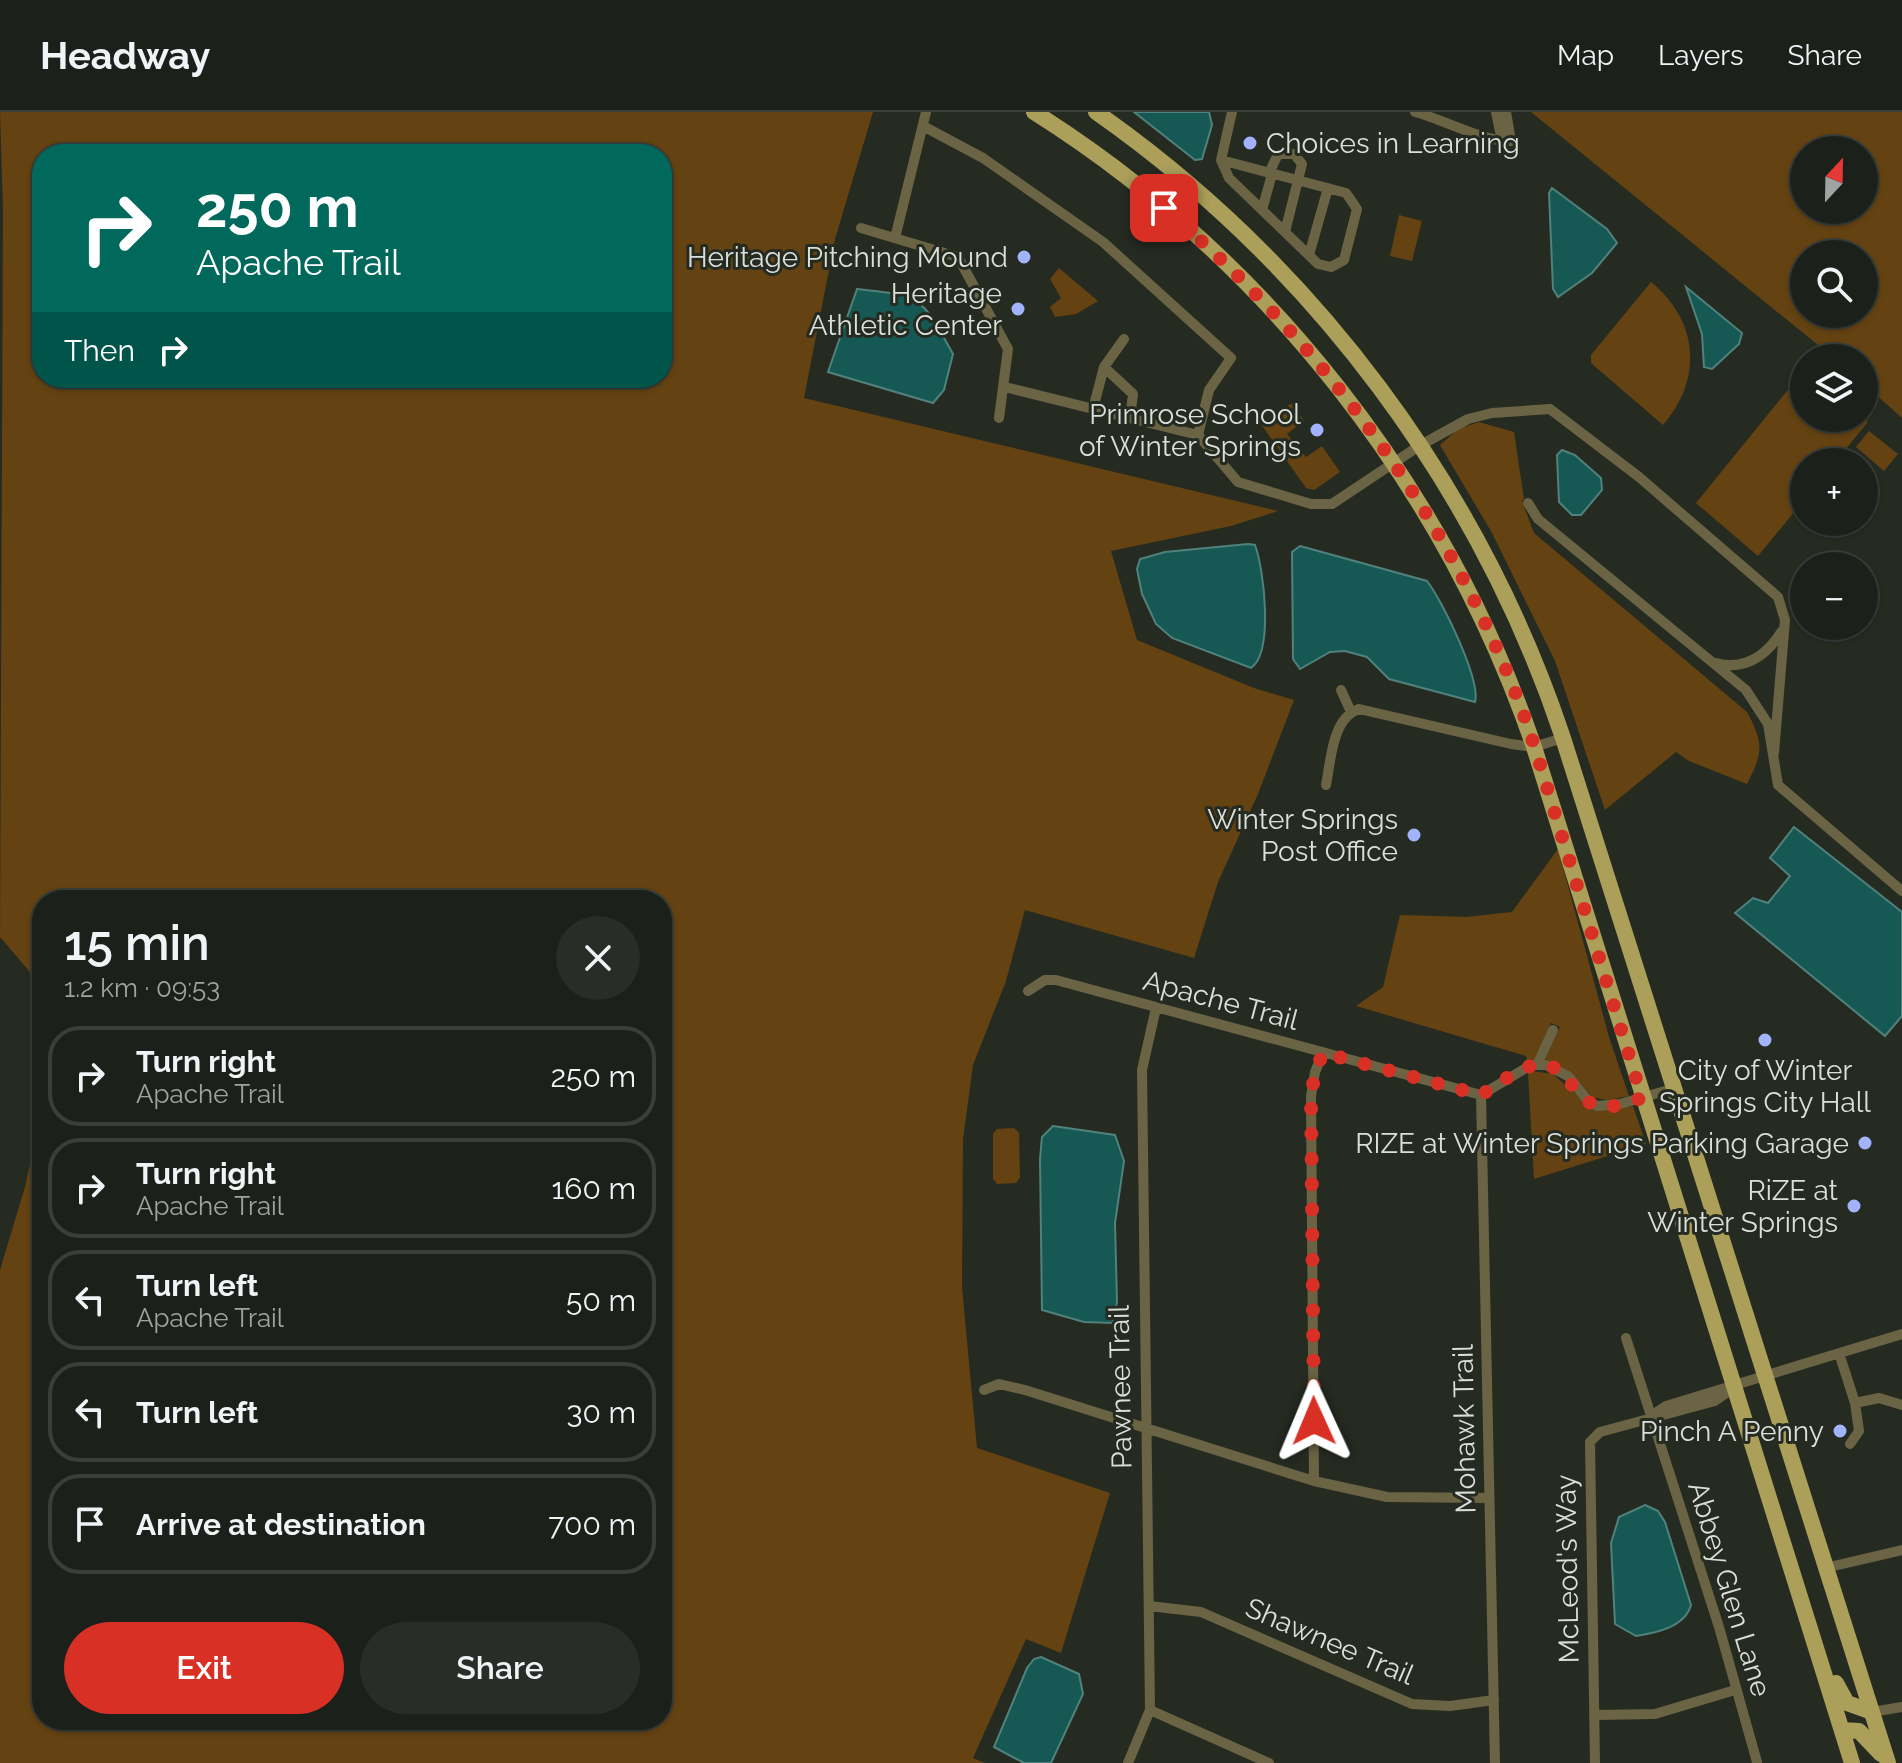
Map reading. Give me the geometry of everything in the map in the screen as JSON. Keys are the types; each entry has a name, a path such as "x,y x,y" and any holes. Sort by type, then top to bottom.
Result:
{"main road":[{"path":"1034,112 1133,182 1242,278 1313,356 1394,463 1437,531 1474,601 1534,747 1852,1763"},
{"path":"1096,112 1186,180 1285,273 1330,322 1419,446 1502,587 1536,663 1563,738 1763,1377 1888,1762"},
{"path":"1778,1520 1795,1548 1841,1695 1851,1707 1872,1712"},
{"path":"1842,1730 1859,1731 1888,1762"}],"street":[{"path":"895,238 926,112"},
{"path":"1415,112 1506,141"},
{"path":"1496,112 1506,141"},
{"path":"1506,112 1506,141"},
{"path":"1221,160 1346,193 1356,203 1344,260 1331,267 1318,264 1229,178 1221,160 1228,114"},
{"path":"923,126 983,158 1103,242 1231,358 1209,390 1198,435"},
{"path":"1262,210 1274,158 1287,152 1300,160 1300,181 1285,232"},
{"path":"1309,255 1328,188"},
{"path":"861,228 958,257 1008,349 999,418"},
{"path":"1093,409 1104,367 1124,339"},
{"path":"1104,367 1133,394 1130,418"},
{"path":"1005,387 1198,435 1238,482 1311,504 1332,504 1419,446 1468,419 1543,408 1563,415 1768,584 1784,609 1774,774 1786,796 1902,891"},
{"path":"1528,503 1538,519 1759,704 1768,724 1774,753"},
{"path":"1711,661 1738,666 1751,662 1763,654 1784,628"},
{"path":"1341,690 1351,712"},
{"path":"1351,712 1371,710 1534,747 1563,738"},
{"path":"1326,785 1337,733 1351,712"},
{"name":"Apache Trail","path":"1028,991 1045,980 1056,980 1481,1095"},
{"name":"Pawnee Trail","path":"1128,1763 1150,1710 1142,1070 1156,1008"},
{"path":"1537,1065 1553,1030"},
{"path":"1314,1481 1311,1096 1315,1072 1323,1053"},
{"path":"1481,1095 1537,1065 1546,1065 1568,1076 1589,1102 1597,1106 1672,1089"},
{"name":"Mohawk Trail","path":"1481,1095 1495,1763"},
{"name":"McLeod's Way","path":"1595,1763 1589,1450 1594,1436 1651,1416 1666,1406 1902,1334"},
{"name":"Abbey Glen Lane","path":"1626,1338 1719,1627 1757,1762"},
{"path":"1839,1353 1855,1403 1859,1431 1850,1444"},
{"path":"984,1390 999,1384 1012,1387 1314,1481 1387,1497 1489,1498"},
{"path":"1855,1403 1879,1398 1902,1405"},
{"path":"1825,1568 1902,1550"},
{"name":"Shawnee Trail","path":"1149,1606 1201,1612 1412,1704 1450,1706 1494,1700"},
{"path":"1594,1715 1655,1714 1735,1690"},
{"path":"1872,1712 1902,1707"},
{"path":"1150,1710 1269,1763"}],"shaded area":[{"path":"0,112 873,112 835,239 804,398 1278,511 1231,526 1111,551 1137,640 1254,688 1294,700 1258,794 1218,882 1194,958 1025,910 1006,981 973,1065 963,1139 962,1287 977,1448 1110,1493 1061,1653 1026,1639 973,1758 985,1763 0,1763 0,1270 32,1155 32,1730 672,1730 672,890 32,890 32,974 0,937 3,209"},
{"path":"1531,112 1902,112 1902,418 1878,397 1878,344 1817,344 1797,328 1878,328 1878,240 1790,240 1790,322"},
{"path":"1399,215 1422,221 1412,261 1390,256"},
{"path":"1059,268 1098,301 1076,314 1055,317 1050,307 1061,298 1050,279"},
{"path":"1651,282 1679,314 1690,351 1685,389 1663,425 1591,363 1591,355"},
{"path":"1790,387 1790,432 1860,432 1847,448 1790,448 1790,517 1758,556 1696,503"},
{"path":"1292,403 1304,421 1287,434 1306,457 1322,446 1340,472 1314,490 1306,488 1261,424"},
{"path":"1479,422 1514,432 1522,501 1534,533 1747,712 1759,740 1759,756 1747,784 1689,761 1676,752 1605,810 1555,661 1492,533 1440,445 1458,429"},
{"path":"1870,432 1898,454 1884,471 1878,466 1878,448 1856,447"},
{"path":"1558,849 1609,1037 1629,1096 1607,1100 1592,1097 1571,1072 1545,1059 1560,1027 1551,1023 1534,1060 1527,1061 1526,1056 1356,1006 1383,987 1400,915 1466,917 1512,912"},
{"path":"1528,1073 1553,1074 1595,1111 1633,1106 1646,1144 1534,1179"},
{"path":"1014,1128 1019,1133 1020,1178 1016,1183 997,1184 993,1179 993,1134 997,1129"}],"water":[{"path":"1134,112 1209,112 1212,125 1202,159 1195,160"},
{"path":"1552,188 1607,229 1617,243 1592,273 1558,297 1553,289 1549,193"},
{"path":"1686,287 1742,333 1739,344 1712,369 1704,367 1702,334"},
{"path":"857,289 908,297 918,302 934,320 953,354 944,390 933,403 828,372"},
{"path":"1562,450 1575,455 1601,478 1602,490 1581,515 1572,515 1559,502 1557,455"},
{"path":"1255,545 1265,610 1263,645 1251,668 1172,638 1156,624 1142,594 1137,569 1140,559 1165,552"},
{"path":"1300,546 1427,581 1442,605 1466,659 1475,702 1389,679 1367,657 1345,651 1330,652 1300,669 1293,659 1292,552"},
{"path":"1794,827 1902,912 1902,1016 1885,1036 1735,913 1753,898 1768,903 1790,876 1770,858"},
{"path":"1053,1126 1115,1135 1124,1161 1115,1223 1117,1302 1113,1323 1084,1322 1042,1310 1040,1159 1042,1137"},
{"path":"1645,1505 1658,1511 1665,1522 1691,1605 1688,1613 1676,1624 1636,1636 1615,1624 1611,1543 1619,1517"},
{"path":"1041,1657 1079,1674 1083,1694 1051,1763 1024,1763 994,1747 1027,1668 1034,1659"}],"place":[{"name":"Choices in Learning","path":"1250,143"},
{"name":"Heritage Pitching Mound","path":"1024,257"},
{"name":"Heritage Athletic Center","path":"1018,309"},
{"name":"Primrose School of Winter Springs","path":"1317,430"},
{"name":"Winter Springs Post Office","path":"1414,835"},
{"name":"City of Winter Springs City Hall","path":"1765,1040"},
{"name":"RIZE at Winter Springs Parking Garage","path":"1865,1143"},
{"name":"RiZE at Winter Springs","path":"1854,1206"},
{"name":"Pinch A Penny","path":"1840,1431"}],"route":[{"path":"1164,208 1251,287 1329,375 1394,463 1456,566 1492,639 1522,711 1642,1098 1597,1106 1589,1102 1568,1076 1546,1065 1531,1065 1481,1095 1323,1053 1315,1072 1311,1096 1314,1421"}]}
